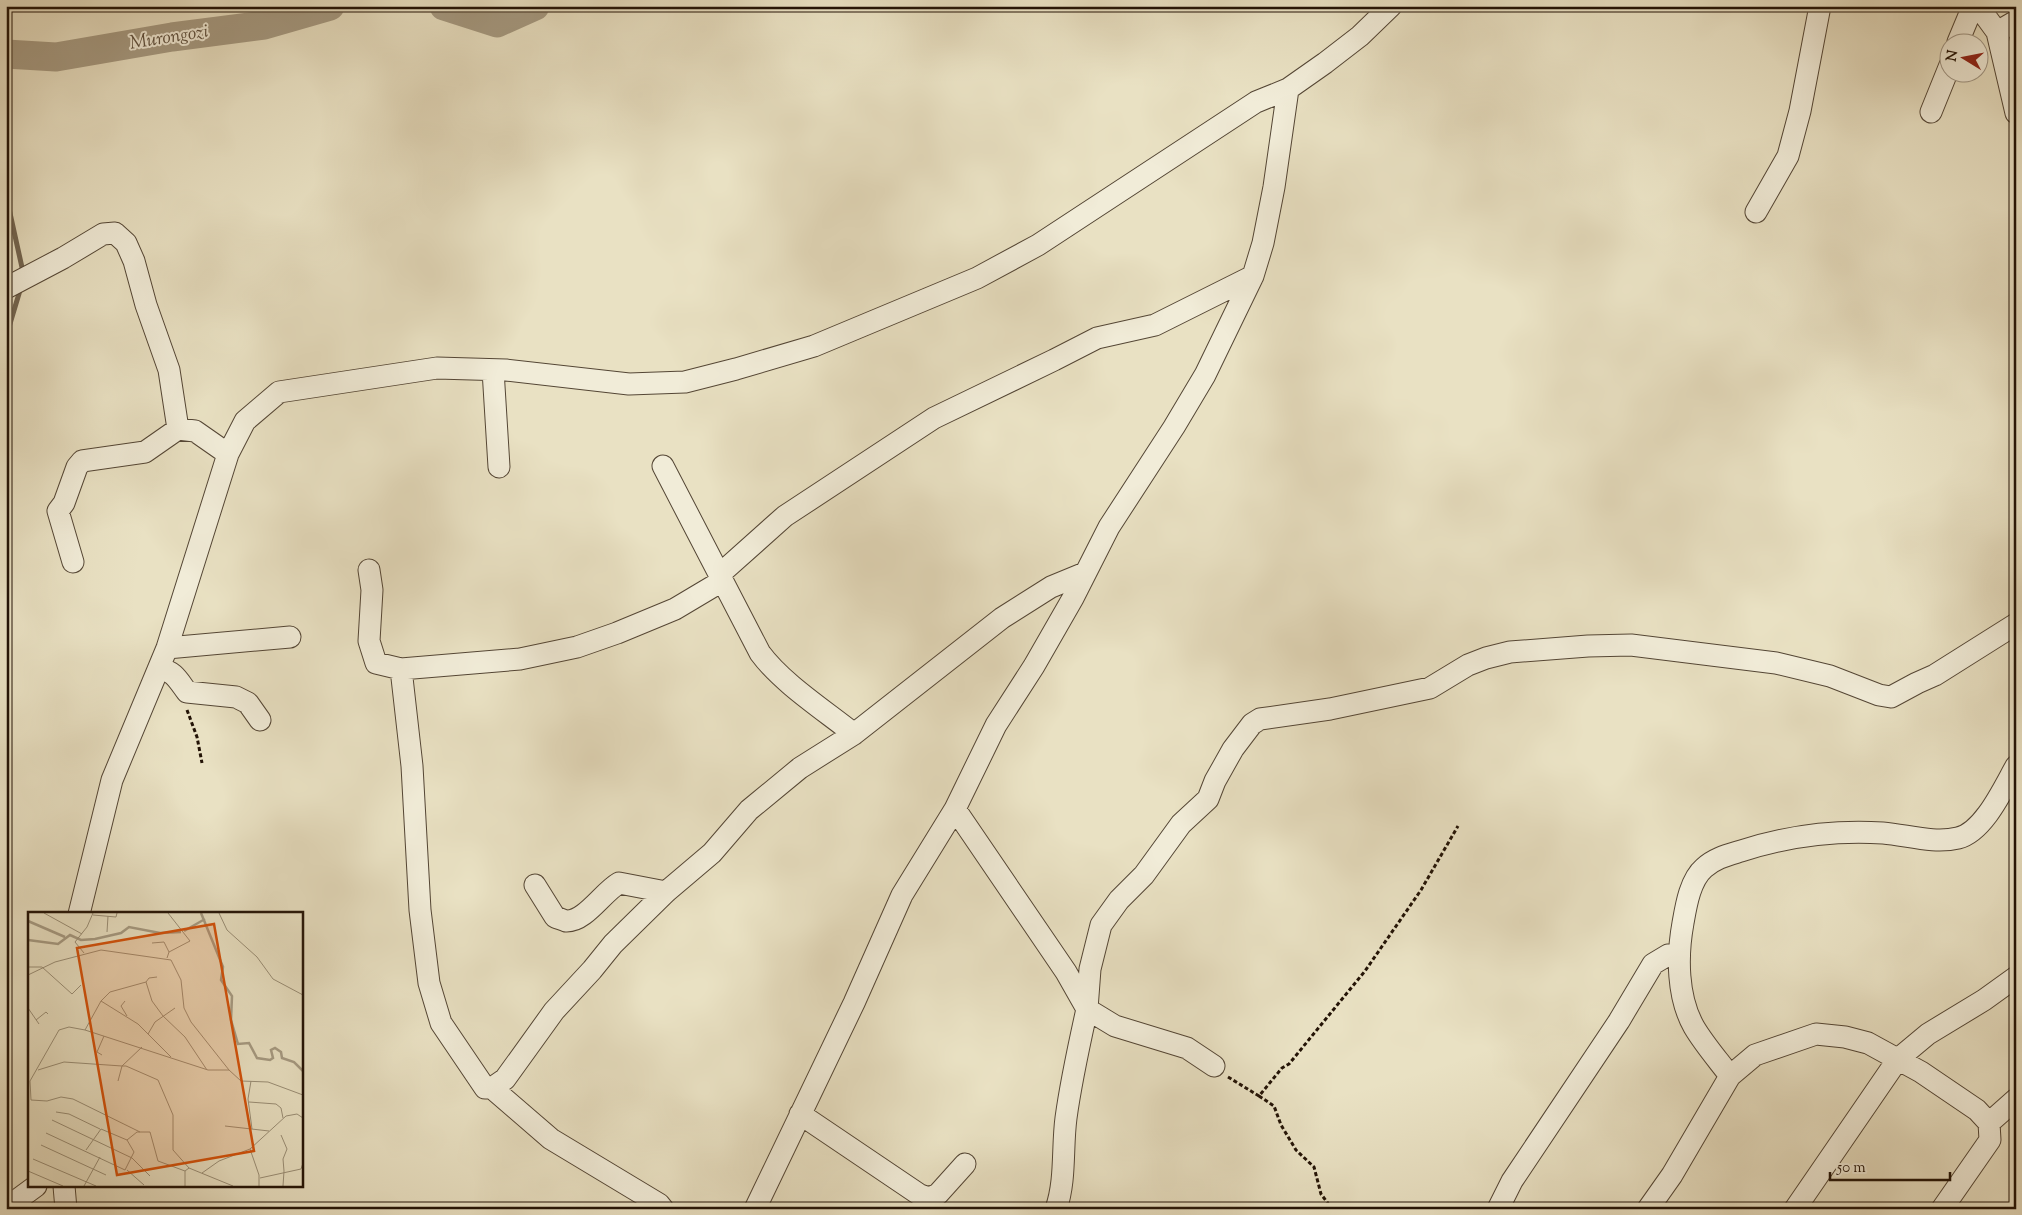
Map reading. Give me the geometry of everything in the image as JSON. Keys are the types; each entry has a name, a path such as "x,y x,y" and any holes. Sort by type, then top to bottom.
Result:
{"street":[{"path":"79,912 112,780 167,648 228,454 245,421 279,392 437,368 492,370 629,384 685,382 814,346 977,278 1038,245 1256,102 1288,89 1360,36 1391,6"},
{"path":"1756,212 1788,156 1800,111 1820,6"},
{"path":"1962,32 1973,6"},
{"path":"1978,6 1997,32 2016,113"},
{"path":"1997,32 2016,21"},
{"path":"1931,112 1943,82"},
{"path":"755,1209 854,1003 902,894 955,809 996,725 1034,666 1073,598 1109,527 1164,444 1205,375 1253,276 1263,244 1274,187 1288,89"},
{"path":"6,288 103,234 115,233 126,244 134,261 146,305 169,370 178,428"},
{"path":"369,570 372,590 368,641 376,663 402,669 520,659 577,647 675,609 721,578 785,516 934,418 1097,338 1155,325 1253,276"},
{"path":"492,370 499,467"},
{"path":"73,562 58,511 64,503 77,467 82,461 145,452 178,428 195,432 228,454"},
{"path":"663,466 760,653 767,663 822,710 854,734"},
{"path":"402,669 412,766 424,957 431,994 441,1023 485,1088 492,1088 505,1079 554,1011 614,944 666,892 712,852 749,810 800,768 854,734 1002,618 1051,587 1085,573"},
{"path":"1056,1209 1061,1194 1066,1119 1087,1009 1090,970 1102,925 1119,900 1144,875 1176,830 1208,799 1233,749 1252,724 1260,719 1330,709 1430,688 1468,665 1510,652 1588,646 1631,645 1776,663 1830,676 1879,695 1891,697 1935,675 2016,624"},
{"path":"167,648 290,637"},
{"path":"159,668 174,674 187,692 236,696 248,703 260,720"},
{"path":"1730,1076 1694,1027 1682,987 1679,954 1687,902 1702,869 1715,859 1760,844 1810,835 1850,832 1884,833 1939,840 1960,838 1978,826 2000,796 2016,766"},
{"path":"955,809 1066,972 1087,1009 1115,1026 1187,1048 1214,1066"},
{"path":"535,885 555,917 566,921 580,918 611,888 620,883 666,892"},
{"path":"1498,1209 1512,1181 1619,1021 1653,964 1668,955 1679,954"},
{"path":"1795,1209 1898,1060 1928,1034 1984,1000 2016,977"},
{"path":"1648,1209 1672,1176 1730,1076 1755,1055 1816,1034 1845,1037 1868,1043 1921,1072 1977,1110 1989,1123 1990,1140 1942,1209"},
{"path":"492,1088 551,1139 659,1204 663,1209"},
{"path":"1989,1123 2016,1099"},
{"path":"800,1114 920,1194 929,1198 938,1194 966,1164"},
{"path":"6,1208 33,1188"},
{"path":"64,1188 66,1209"}],"path":[{"path":"187,692 186,707 197,737 202,763"},
{"path":"1260,1096 1366,971 1421,890 1458,826"},
{"path":"1214,1066 1233,1081 1274,1106 1281,1124 1296,1150 1314,1167 1321,1194 1332,1209"}],"waterway":[{"name":"Murongozi","path":"6,54 56,57 172,37 264,25 330,6"},
{"name":"Murongozi","path":"444,6 497,23 535,6"},
{"path":"6,195 23,272"},
{"path":"6,337 21,287"}]}
